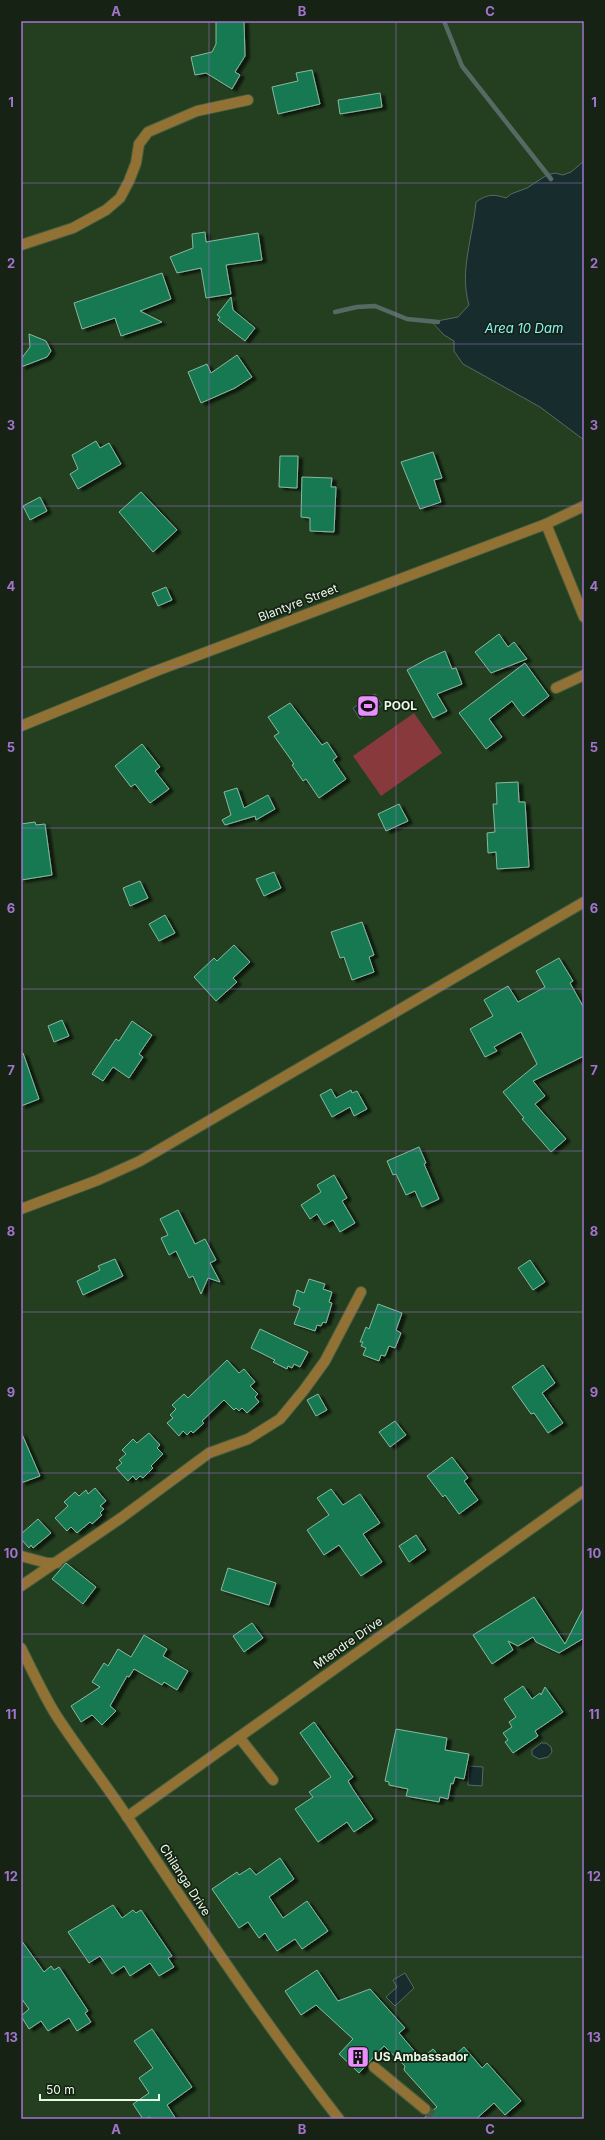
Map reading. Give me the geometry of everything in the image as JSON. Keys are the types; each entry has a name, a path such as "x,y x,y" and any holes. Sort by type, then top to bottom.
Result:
{"street":[{"path":"21,244 73,228 111,206 120,198 129,181 136,163 139,144 148,132 197,111 248,100"},
{"name":"Blantyre Street","path":"21,726 156,671 546,524 584,506"},
{"path":"546,524 584,617"},
{"path":"556,688 584,675"},
{"path":"21,1209 98,1180 146,1158 584,902"},
{"path":"21,1586 209,1453 248,1439 280,1419 325,1361 361,1292"},
{"name":"Mtendre Drive","path":"127,1817 584,1491"},
{"path":"21,1556 47,1563 57,1562"},
{"name":"Chilanga Drive","path":"21,1648 55,1713 127,1817 233,1977 294,2062 339,2119"},
{"path":"239,1737 272,1780"},
{"path":"374,2067 426,2109"}],"shaded area":[{"path":"414,713 442,753 381,796 353,756"}],"water":[{"name":"Area 10 Dam","path":"584,161 584,440 540,407 463,364 454,351 454,341 444,335 432,322 458,317 469,305 465,279 476,202 484,197 491,196 506,198 511,194 527,188 547,175 555,173 563,175 571,172"},
{"name":"POOL","path":"375,694 382,705 360,719 353,708"},
{"path":"541,1743 546,1743 551,1747 552,1752 548,1757 539,1759 532,1755 532,1750"},
{"path":"469,1766 483,1767 482,1786 468,1785"},
{"path":"405,1973 414,1988 395,2006 386,1997 397,1987 393,1980"}],"building":[{"path":"216,21 244,21 245,56 235,72 240,75 232,89 206,73 195,75 191,57 212,52 216,44"},
{"path":"312,70 320,104 278,114 272,87 298,81 296,73"},
{"path":"380,93 382,107 340,114 338,100"},
{"path":"205,232 206,242 258,233 262,260 226,265 231,294 206,298 201,268 177,273 170,257 193,248 192,234"},
{"path":"162,273 171,299 140,311 162,322 121,336 115,318 82,329 74,303"},
{"path":"231,297 233,310 255,328 245,341 218,320 220,317 217,315"},
{"path":"29,334 46,341 51,351 47,357 21,367 21,359 30,347"},
{"path":"237,355 252,377 235,388 201,403 188,372 207,364 211,373"},
{"path":"96,441 100,448 109,443 121,464 78,489 70,474 78,469 72,455"},
{"path":"433,452 442,478 434,480 441,502 420,509 401,462"},
{"path":"280,456 298,456 297,488 279,487"},
{"path":"302,477 332,478 331,487 336,487 334,532 310,531 310,518 301,517"},
{"path":"141,492 177,530 153,552 119,512"},
{"path":"40,497 47,511 30,520 23,506"},
{"path":"166,587 172,600 158,606 152,593"},
{"path":"499,634 508,647 514,642 527,659 491,673 475,652"},
{"path":"445,651 452,669 456,668 462,684 437,694 447,711 433,718 407,670"},
{"path":"525,663 549,696 523,716 512,701 489,719 502,737 486,749 459,713"},
{"path":"290,703 322,745 327,742 337,757 333,760 346,779 319,798 306,779 303,781 292,765 294,764 274,736 279,733 268,717"},
{"path":"142,744 160,767 155,771 169,789 150,803 135,784 131,787 115,766"},
{"path":"518,782 519,802 525,802 529,867 497,869 496,852 488,853 487,833 495,832 493,804 497,804 496,783"},
{"path":"237,788 244,808 268,795 275,809 256,820 255,816 225,825 222,820 231,815 224,792"},
{"path":"399,804 408,821 386,831 378,814"},
{"path":"35,822 36,825 45,824 52,875 21,880 21,824"},
{"path":"274,872 281,888 264,896 256,879"},
{"path":"140,881 148,898 130,906 123,888"},
{"path":"165,915 175,933 159,941 149,924"},
{"path":"362,922 374,955 369,957 374,972 352,980 344,957 340,958 331,932"},
{"path":"234,945 250,962 233,978 237,982 216,1001 194,977 214,958 217,961"},
{"path":"559,958 573,981 570,983 584,1008 584,1056 533,1081 545,1096 535,1104 566,1139 551,1152 522,1119 524,1118 503,1092 537,1064 521,1032 494,1047 497,1051 485,1057 470,1029 493,1016 484,1000 508,986 518,1002 545,987 536,971"},
{"path":"62,1020 69,1036 54,1042 48,1026"},
{"path":"132,1021 152,1035 139,1054 143,1057 129,1078 113,1067 103,1081 92,1074 116,1039 119,1041"},
{"path":"21,1053 23,1053 39,1099 21,1106"},
{"path":"331,1089 336,1098 351,1090 352,1093 357,1091 367,1109 354,1116 350,1107 332,1117 320,1095"},
{"path":"419,1147 426,1163 424,1164 439,1199 422,1207 415,1191 406,1195 396,1174 393,1175 387,1161"},
{"path":"334,1175 347,1198 342,1201 355,1223 340,1232 333,1220 324,1225 317,1214 310,1219 301,1205 321,1192 317,1185"},
{"path":"178,1210 195,1244 205,1239 216,1260 210,1263 220,1282 208,1278 201,1294 193,1276 189,1278 176,1251 169,1255 161,1238 168,1235 160,1219"},
{"path":"115,1259 123,1276 83,1295 77,1281 100,1270 98,1266"},
{"path":"530,1260 545,1282 533,1290 518,1268"},
{"path":"309,1279 325,1284 323,1289 332,1292 329,1302 332,1303 326,1323 323,1322 321,1326 317,1325 315,1331 294,1324 300,1308 293,1305 297,1290 304,1293"},
{"path":"378,1304 402,1313 396,1330 401,1333 395,1348 389,1346 385,1356 381,1355 379,1361 363,1355 366,1348 361,1346 363,1342 360,1342 366,1327 369,1329"},
{"path":"260,1329 308,1352 300,1367 294,1364 292,1368 288,1366 287,1369 273,1362 275,1360 251,1348"},
{"path":"227,1360 239,1373 244,1369 255,1382 250,1386 258,1394 255,1397 259,1402 247,1413 242,1408 239,1411 236,1408 234,1410 224,1400 202,1421 204,1423 193,1433 191,1431 187,1435 183,1431 179,1436 167,1423 173,1418 170,1415 176,1409 172,1405 184,1394 188,1398"},
{"path":"543,1365 555,1383 542,1393 563,1423 548,1433 534,1413 531,1414 512,1387"},
{"path":"318,1394 327,1410 316,1416 307,1400"},
{"path":"395,1421 406,1435 390,1447 379,1432"},
{"path":"21,1432 40,1476 21,1483"},
{"path":"149,1433 160,1445 157,1448 163,1454 151,1466 153,1468 143,1478 140,1476 136,1480 133,1476 128,1481 116,1468 122,1463 119,1460 126,1454 122,1450 133,1439 137,1443"},
{"path":"452,1457 468,1478 464,1481 478,1500 459,1514 445,1495 443,1497 427,1476"},
{"path":"95,1488 106,1501 100,1506 104,1509 100,1513 102,1515 92,1524 90,1522 77,1533 71,1527 67,1531 55,1518 68,1506 64,1502 75,1492 79,1496 86,1490 88,1494"},
{"path":"331,1489 343,1505 360,1494 380,1523 363,1534 382,1562 361,1576 339,1545 324,1555 307,1530 329,1515 317,1498"},
{"path":"38,1519 51,1533 33,1548 31,1545 29,1548 21,1539 21,1534"},
{"path":"416,1535 426,1550 409,1562 399,1546"},
{"path":"66,1563 96,1587 83,1604 52,1579"},
{"path":"228,1568 276,1583 269,1605 221,1590"},
{"path":"534,1597 565,1644 584,1607 584,1638 559,1653 536,1642 533,1637 518,1646 508,1641 513,1650 492,1664 473,1635"},
{"path":"252,1623 263,1638 244,1652 233,1636"},
{"path":"144,1635 167,1649 163,1656 188,1671 177,1690 164,1682 162,1685 134,1669 129,1677 127,1676 110,1706 116,1711 102,1725 92,1715 81,1722 71,1706 100,1687 92,1682 104,1663 108,1666 118,1649 131,1657"},
{"path":"523,1686 532,1699 540,1693 541,1695 545,1687 563,1712 535,1731 538,1736 513,1753 505,1742 508,1740 503,1733 512,1727 509,1722 516,1717 504,1699"},
{"path":"314,1722 353,1777 348,1781 373,1819 354,1832 347,1822 318,1842 295,1809 313,1797 309,1792 331,1777 300,1733"},
{"path":"396,1729 447,1738 445,1750 469,1754 464,1779 455,1777 453,1784 451,1783 448,1799 440,1797 439,1802 406,1796 408,1789 389,1785 389,1782 385,1781"},
{"path":"280,1858 294,1879 269,1897 283,1918 307,1901 328,1931 302,1949 295,1939 277,1951 265,1933 259,1938 248,1922 239,1928 212,1889 237,1872 239,1875 250,1868 256,1875"},
{"path":"113,1905 122,1918 133,1910 136,1913 141,1910 172,1956 168,1958 174,1967 159,1976 150,1963 130,1976 124,1966 112,1974 100,1956 89,1963 68,1932"},
{"path":"21,1940 44,1972 51,1966 54,1970 59,1967 88,2011 85,2013 91,2022 77,2031 69,2018 48,2031 41,2021 29,2029 21,2016 29,2009 21,1998"},
{"name":"US Ambassador","path":"317,1970 338,2001 370,1989 405,2028 399,2033 421,2059 433,2049 446,2063 464,2047 482,2068 487,2063 521,2101 505,2115 494,2103 476,2119 423,2119 437,2107 404,2070 405,2066 384,2046 359,2073 339,2054 353,2039 316,2005 301,2015 285,1991"},
{"path":"152,2029 192,2087 167,2105 176,2119 152,2119 150,2117 143,2119 133,2104 149,2093 139,2078 153,2068 134,2041"}],"waterway":[{"path":"444,21 462,66 551,179"},
{"path":"335,312 357,307 375,306 407,319 438,322"}],"tunnel":[{"path":"425,2109 437,2119"}],"place":[{"name":"POOL","path":"368,706"},
{"name":"US Ambassador","path":"358,2057"}]}
